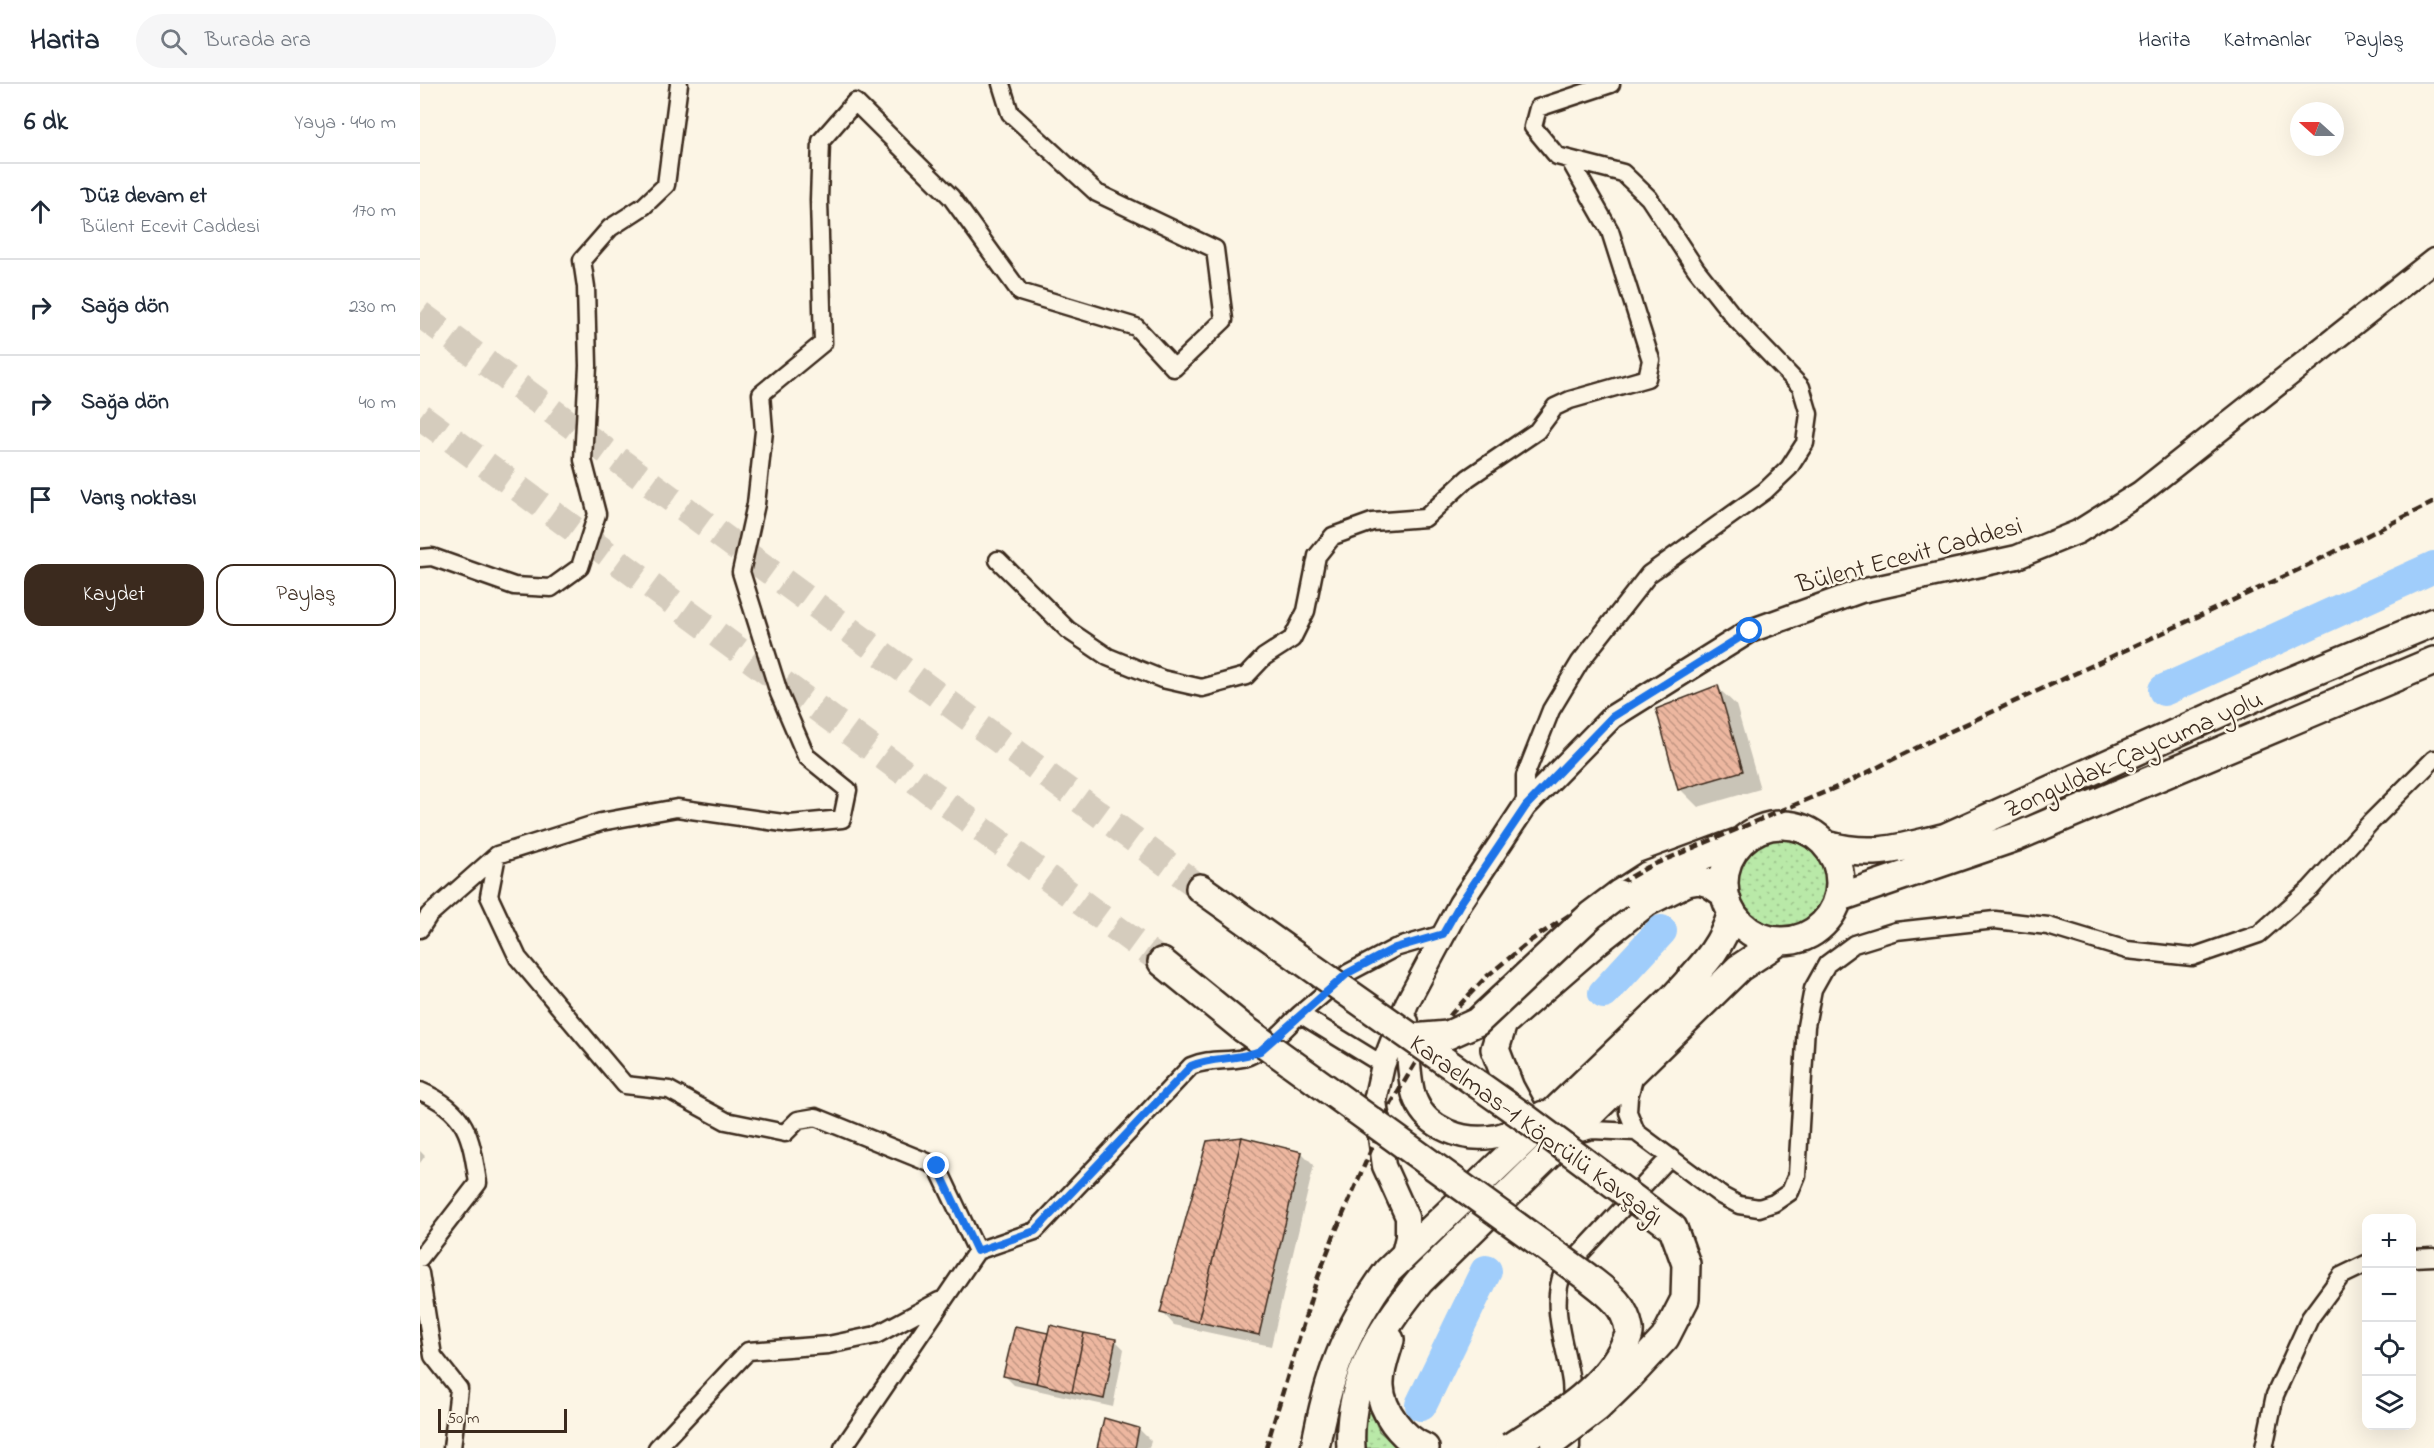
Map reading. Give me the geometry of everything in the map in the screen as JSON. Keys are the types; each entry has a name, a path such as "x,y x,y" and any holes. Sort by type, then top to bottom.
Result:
{"highway":[{"name":"Zonguldak-Çaycuma yolu","path":"1826,845 1850,851 1869,852 1902,848 1946,837 2030,801 2284,684 2434,622"},
{"path":"1838,898 2016,837 2434,661"},
{"path":"1412,1038 1448,1035 1477,1022 1592,915 1647,876 1742,841 1757,830 1775,825 1794,826 1812,832 1826,845 1836,861 1840,879 1838,898 1830,916 1816,930 1799,938 1780,941 1761,937 1745,927 1729,903 1709,883 1700,880 1687,882 1647,902 1595,943 1503,1023 1495,1048 1510,1088 1527,1119"},
{"path":"1315,1448 1327,1391 1342,1346 1364,1304 1388,1271 1675,996 1715,952 1726,934 1729,903 1725,875 1731,856 1742,841"},
{"name":"Karaelmas-1 Köprülü Kavşağı","path":"1200,888 1527,1119 1673,1228 1686,1264 1685,1299 1665,1338 1613,1393 1556,1446"},
{"path":"1351,1448 1352,1408 1359,1377 1382,1332 1399,1306 1420,1281 1739,968 1780,941"},
{"path":"1162,962 1243,1028 1587,1277 1613,1298 1623,1310 1630,1332 1620,1355 1595,1385 1550,1421 1508,1448"},
{"path":"1399,1306 1383,1361 1379,1386 1385,1407 1398,1428 1416,1444 1425,1448"}],"main road":[{"name":"Bülent Ecevit Caddesi","path":"1401,1258 1407,1237 1407,1216 1384,1166 1375,1101 1383,1065 1407,1003 1460,904 1526,806 1612,717 1750,631 1861,591 2017,557 2078,532 2140,493 2434,260"},
{"path":"1407,1003 1407,1044 1415,1101 1429,1119 1446,1131 1466,1136 1492,1137 1509,1132 1569,1097"}],"street":[{"path":"420,558 432,556 514,586 551,588 580,567 597,514 583,460 588,366 586,287 582,260 610,228 644,206 666,185 679,84"},
{"path":"420,930 429,915 497,855 601,822 676,808 790,825 842,819 848,790 806,756 779,693 741,572 756,504 764,431 761,394 822,343 819,200 821,141 855,102 951,197 1020,292 1136,327 1174,368 1224,320 1215,249 1097,193 1011,113 1001,84"},
{"path":"1526,806 1525,776 1551,710 1580,662 1649,574 1765,491 1789,468 1805,443 1809,414 1801,387 1734,317 1696,269 1649,198 1623,173 1557,156 1533,128 1538,108 1611,84"},
{"path":"998,560 1068,630 1108,657 1162,679 1202,688 1246,675 1264,657 1292,639 1306,611 1317,556 1333,536 1372,522 1425,518 1468,478 1537,431 1555,407 1570,400 1647,378 1651,360 1610,231 1569,159"},
{"path":"1636,1069 1628,1112 1636,1132 1722,1196 1739,1205 1759,1208 1774,1203 1790,1192 1797,1175 1806,1026 1813,989 1827,964 1854,944 1896,931 1995,920 2048,926 2127,950 2192,957 2259,934 2310,889 2370,823 2434,759"},
{"path":"497,855 489,896 518,958 625,1085 669,1090 726,1121 785,1133 798,1120 816,1117 937,1166 977,1251"},
{"path":"843,1448 977,1251 1035,1231 1191,1066 1206,1059 1227,1060 1245,1057 1260,1051 1348,973 1395,948 1443,934"},
{"path":"1300,1014 1383,1065"},
{"path":"420,1092 431,1096 463,1121 472,1147 478,1184 420,1257"},
{"path":"1568,1136 1592,1130 1636,1132"},
{"path":"1556,1446 1571,1384 1556,1303 1558,1285 1563,1272 1670,1157"},
{"path":"2416,1258 2434,1257"},
{"path":"2264,1448 2275,1395 2310,1317 2341,1276 2362,1266"},
{"path":"420,1273 433,1356 459,1389 452,1448"},
{"path":"657,1448 748,1351 828,1345 876,1335 942,1300"}],"green space":[{"path":"1783,830 1803,834 1821,845 1832,863 1836,883 1832,903 1821,921 1803,932 1783,936 1763,932 1745,921 1734,903 1730,883 1734,863 1745,845 1763,834"},
{"path":"1364,1405 1370,1406 1379,1431 1399,1448 1361,1448"}],"building":[{"path":"1718,685 1743,771 1678,790 1656,709"},
{"path":"1242,1137 1302,1152 1259,1335 1198,1322"},
{"path":"1242,1137 1198,1322 1160,1313 1207,1141"},
{"path":"1050,1325 1084,1333 1072,1392 1036,1383"},
{"path":"1015,1326 1048,1333 1036,1383 1003,1376"},
{"path":"1084,1333 1116,1339 1104,1399 1072,1392"},
{"path":"1104,1418 1139,1428 1135,1448 1097,1448"}],"waterway":[{"path":"2164,690 2434,567"},
{"path":"1604,993 1661,931"},
{"path":"1421,1405 1486,1271"}],"tunnel":[{"path":"420,314 1200,888"},
{"path":"420,416 1162,962"}],"railway":[{"path":"1266,1448 1315,1285 1334,1235 1391,1104 1422,1052 1452,1013 1486,977 1530,941 1598,896 1648,867 1844,784 1936,738 2298,570 2434,502"}],"route":[{"path":"937,1166 977,1251 1035,1231 1191,1066 1206,1059 1227,1060 1245,1057 1260,1051 1348,973 1395,948 1443,934 1460,904 1526,806 1612,717 1750,631"}]}
